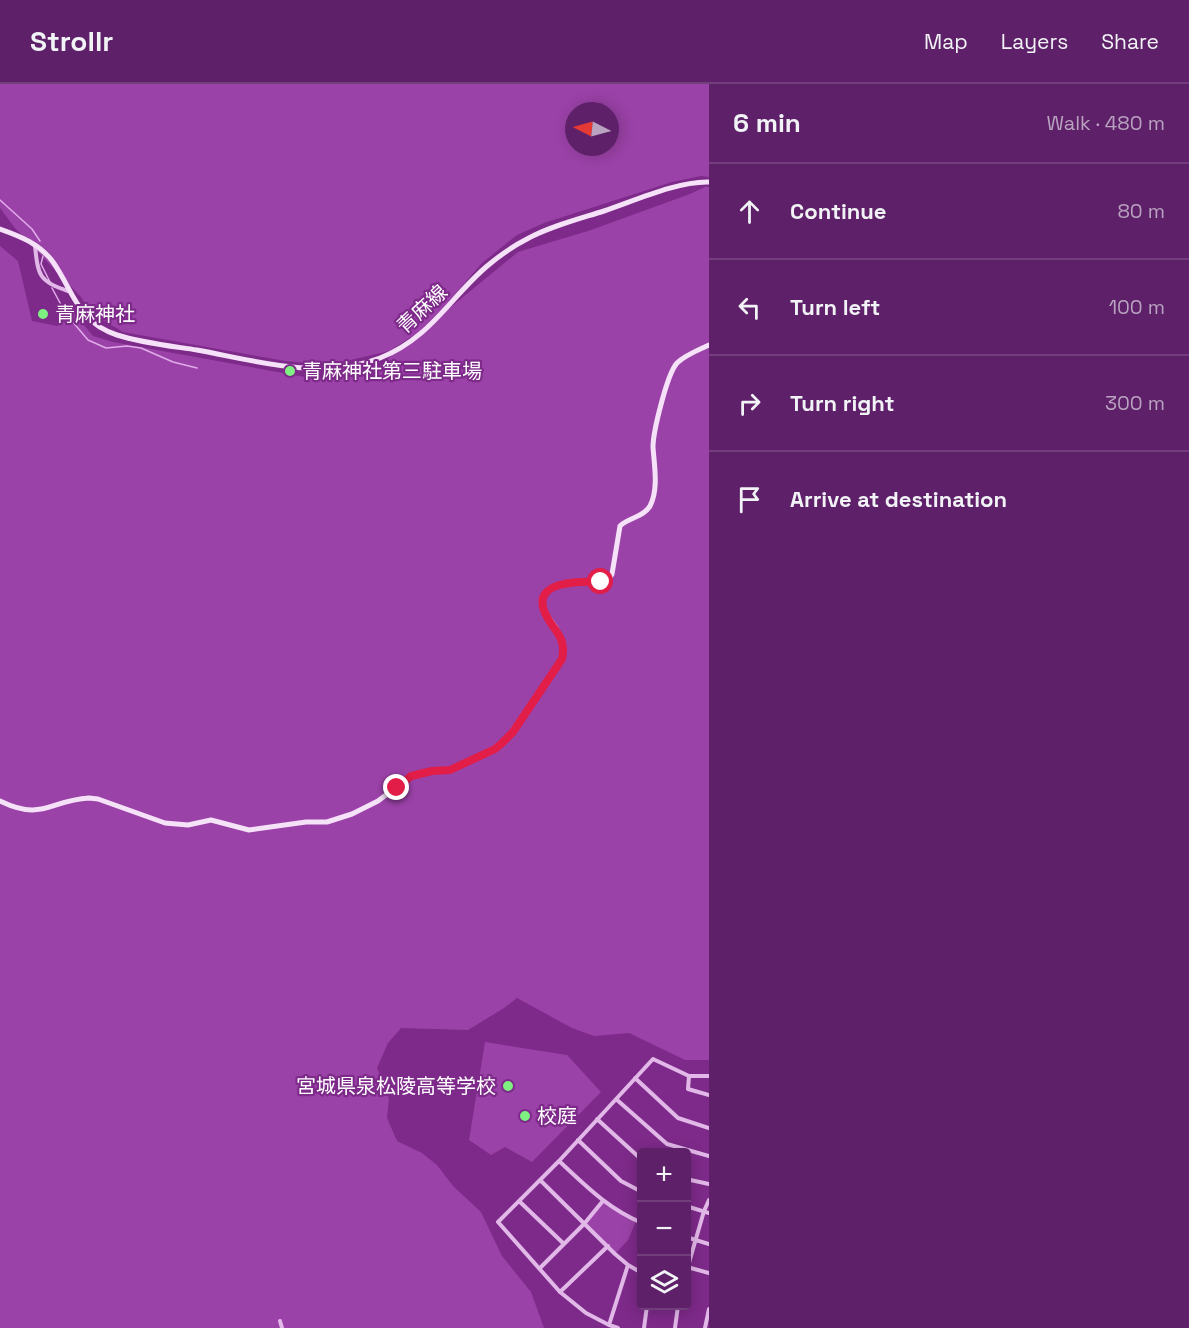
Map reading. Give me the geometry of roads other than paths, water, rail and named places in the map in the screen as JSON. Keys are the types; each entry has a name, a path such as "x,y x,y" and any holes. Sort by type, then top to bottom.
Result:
{"street":[{"name":"青麻線","path":"0,229 35,244 53,263 80,310 103,330 117,335 286,366 321,370 359,365 381,358 403,347 434,323 484,269 528,238 682,186 709,182"},
{"path":"35,244 41,275 47,283 68,291"},
{"path":"0,801 13,808 29,811 89,798 165,823 188,825 207,820 260,830 297,823 339,819 378,801 411,776 450,770 495,749 513,732 562,659 564,652 562,641 544,611 545,594 556,586 608,580 612,574 620,526 644,512 650,505 655,483 654,437 672,369 683,358 709,345"},
{"path":"618,1328 586,1313 560,1292 498,1222 559,1161 653,1059 689,1076 709,1077"},
{"path":"689,1076 688,1089 709,1095"},
{"path":"635,1078 678,1118 709,1128"},
{"path":"616,1099 667,1144 709,1156"},
{"path":"597,1119 637,1155"},
{"path":"578,1140 621,1181 637,1189"},
{"path":"559,1161 602,1202 621,1215 637,1221"},
{"path":"540,1180 628,1265 637,1270"},
{"path":"691,1180 709,1184"},
{"path":"691,1256 709,1200"},
{"path":"519,1201 564,1244"},
{"path":"540,1268 584,1224 602,1202"},
{"path":"691,1207 706,1212"},
{"path":"691,1238 709,1244"},
{"path":"560,1292 608,1246"},
{"path":"609,1325 628,1265"},
{"path":"691,1268 709,1273"},
{"path":"705,1328 709,1309"},
{"path":"644,1328 646,1310"},
{"path":"675,1328 677,1310"},
{"path":"280,1321 282,1328"}],"waterway":[{"path":"0,200 32,229 40,241"},
{"path":"43,256 41,264 50,282"},
{"path":"52,288 66,314 88,340 106,348 127,346 141,348 173,362 197,368"}],"place":[{"name":"青麻神社","path":"43,314"},
{"name":"青麻神社第三駐車場","path":"290,371"},
{"name":"宮城県泉松陵高等学校","path":"508,1086"},
{"name":"校庭","path":"525,1116"}]}
